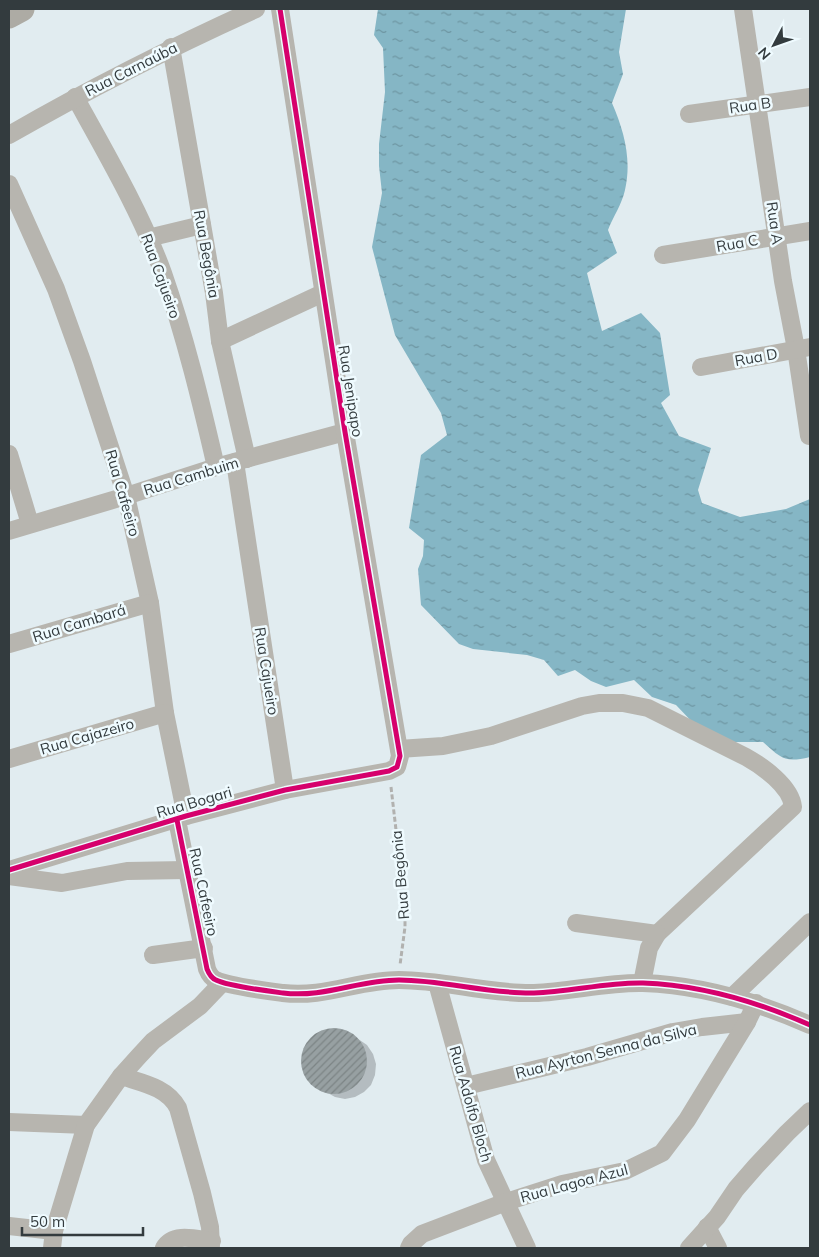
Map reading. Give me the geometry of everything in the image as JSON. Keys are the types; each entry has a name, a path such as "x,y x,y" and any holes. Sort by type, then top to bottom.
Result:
{"street":[{"path":"9,16 22,9"},
{"name":"Rua Carnaúba","path":"9,135 75,97 171,47 256,9"},
{"name":"Rua Jenipapo","path":"280,9 345,432 399,749"},
{"name":"Rua A","path":"743,9 783,281 803,348 808,436"},
{"name":"Rua Begônia","path":"171,47 241,460"},
{"name":"Rua Cajueiro","path":"75,97 148,238 163,274 186,351 216,467"},
{"name":"Rua B","path":"689,114 810,97"},
{"name":"Rua Cafeeiro","path":"9,184 56,289 82,361 126,496 150,602 182,818 186,870 204,948 206,969 210,976 222,982"},
{"path":"148,238 202,225"},
{"name":"Rua C","path":"663,255 810,231"},
{"path":"220,341 323,293"},
{"name":"Rua D","path":"701,367 803,348"},
{"name":"Rua Cambuim","path":"9,531 216,467 345,432"},
{"path":"9,454 30,524"},
{"name":"Rua Cajueiro","path":"241,460 285,790"},
{"name":"Rua Cambará","path":"9,644 150,602"},
{"path":"389,770 397,767 400,756 399,749 443,746 491,736 582,706 598,703 623,703 648,708 760,765 773,776 788,794 793,807 657,934 649,948 642,983"},
{"name":"Rua Cajazeiro","path":"9,759 165,713"},
{"name":"Rua Bogari","path":"9,870 182,818 285,790 389,770"},
{"path":"9,876 71,883 118,872 186,870"},
{"path":"732,997 810,922"},
{"path":"576,923 657,934"},
{"path":"153,955 204,948"},
{"path":"9,1226 53,1240 86,1125 121,1076 153,1041 200,1006 222,982 285,993 311,994 379,981 399,980 533,993 642,983 694,989 756,1003 810,1025"},
{"name":"Rua Adolfo Bloch","path":"436,983 486,1160 527,1248"},
{"name":"Rua Lagoa Azul","path":"409,1248 422,1234 506,1202 562,1184 625,1171 662,1153 687,1120 747,1022 756,1003"},
{"name":"Rua Ayrton Senna da Silva","path":"466,1086 587,1057 673,1032 747,1022"},
{"path":"121,1076 156,1088 173,1099 178,1108 202,1193 211,1245 176,1238 170,1241 164,1248"},
{"path":"689,1248 756,1166 810,1111"},
{"path":"9,1122 86,1125"},
{"path":"707,1228 718,1248"}],"water":[{"path":"378,9 626,9 619,52 623,74 612,103 626,145 628,167 624,195 608,230 617,253 587,273 602,331 641,313 660,333 670,395 661,403 679,436 711,448 698,490 702,503 740,517 786,509 810,499 810,757 795,760 784,758 763,742 720,742 697,727 676,705 652,697 634,680 606,687 591,681 575,670 558,676 544,660 527,655 473,649 459,644 421,605 418,569 423,556 424,540 409,528 421,455 447,435 441,413 395,335 372,247 382,193 379,144 385,92 383,48 374,35"}],"building":[{"path":"334,1028 346,1031 357,1038 364,1049 367,1061 364,1073 357,1084 346,1091 334,1094 322,1091 311,1084 304,1073 301,1061 304,1049 311,1038 322,1031"}],"cycle path":[{"path":"9,870 186,816 285,790 389,771 397,767 400,756 345,432 280,9"},
{"path":"177,820 207,969 213,978 222,982 258,990 298,994 399,980 433,982 517,993 548,992 629,983 664,984 728,996 770,1009 810,1025"}]}
